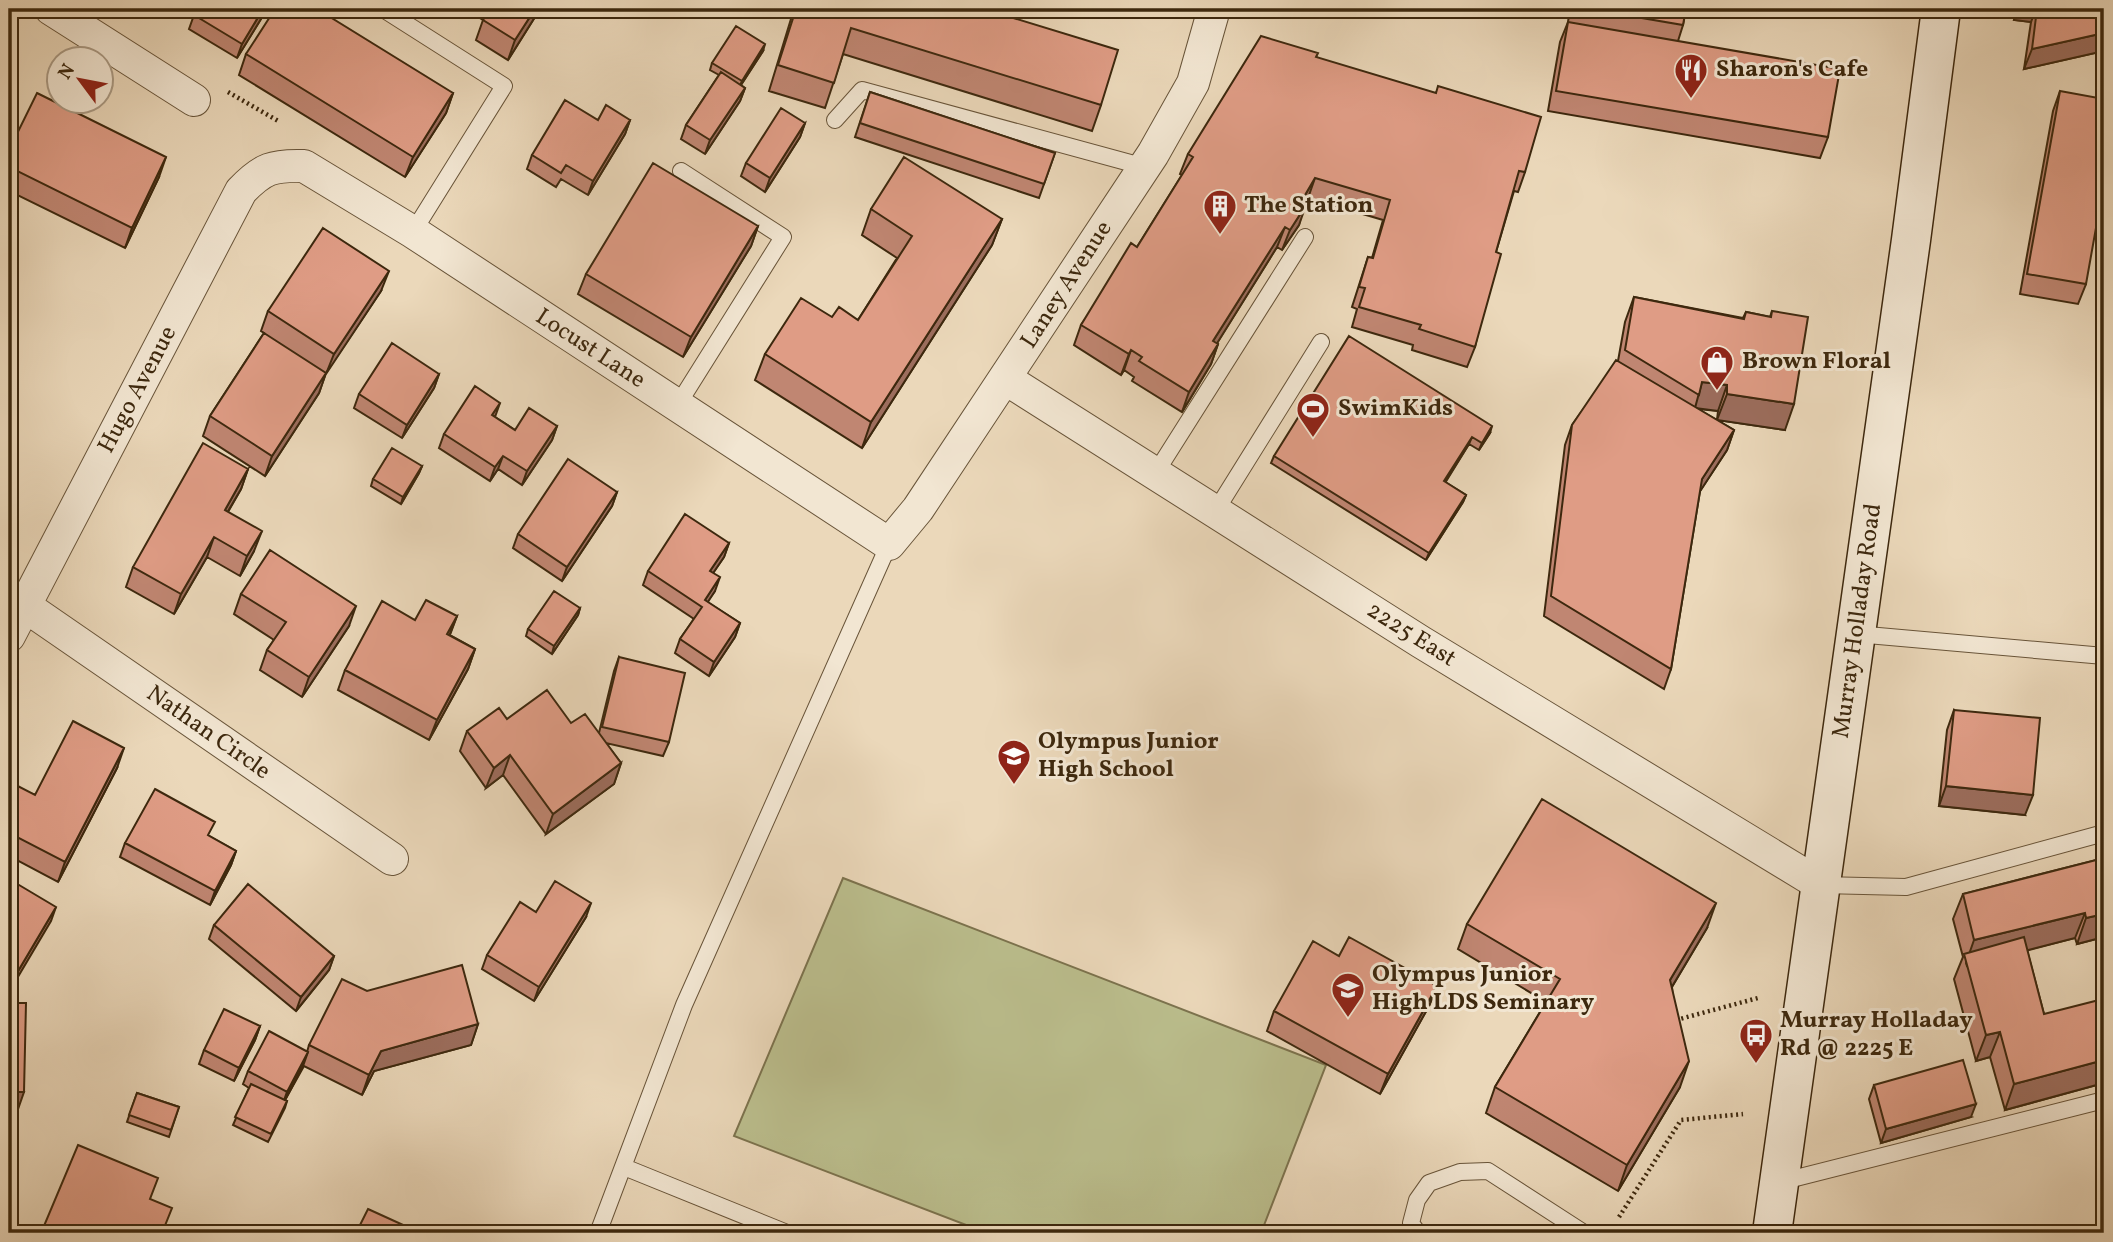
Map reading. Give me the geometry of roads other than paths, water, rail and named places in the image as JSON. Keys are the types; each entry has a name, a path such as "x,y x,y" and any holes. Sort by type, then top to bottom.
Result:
{"main road":[{"name":"Murray Holladay Road","path":"1772,1233 1924,149 1941,9"}],"street":[{"path":"51,9 194,100"},
{"name":"Laney Avenue","path":"889,544 918,509 1145,167 1193,83 1214,9"},
{"name":"Locust Lane","path":"286,165 304,166 413,232 889,544"},
{"name":"Hugo Avenue","path":"9,636 242,191 256,175 270,167 286,165"},
{"name":"2225 East","path":"1006,379 1421,642 1821,885"},
{"name":"Nathan Circle","path":"25,606 392,859"}],"lane":[{"path":"383,9 504,86 413,232"},
{"path":"835,120 862,90 1145,167"},
{"path":"677,406 783,237 681,171"},
{"path":"1155,474 1305,237"},
{"path":"1215,512 1321,342"},
{"path":"597,1233 684,1005 889,544"},
{"path":"1856,634 2104,656"},
{"path":"1821,885 1906,887 2104,833"},
{"path":"1780,1182 2104,1100"},
{"path":"624,1167 787,1233"},
{"path":"1418,1233 1411,1223 1417,1200 1429,1183 1460,1172 1488,1171 1584,1233"}],"place":[{"name":"Sharon's Cafe","path":"1691,100"},
{"name":"The Station","path":"1220,236"},
{"name":"Brown Floral","path":"1717,392"},
{"name":"SwimKids","path":"1313,439"},
{"name":"Olympus Junior High School","path":"1014,786"},
{"name":"Olympus Junior High LDS Seminary","path":"1348,1019"},
{"name":"Murray Holladay Rd @ 2225 E","path":"1756,1065"}]}
